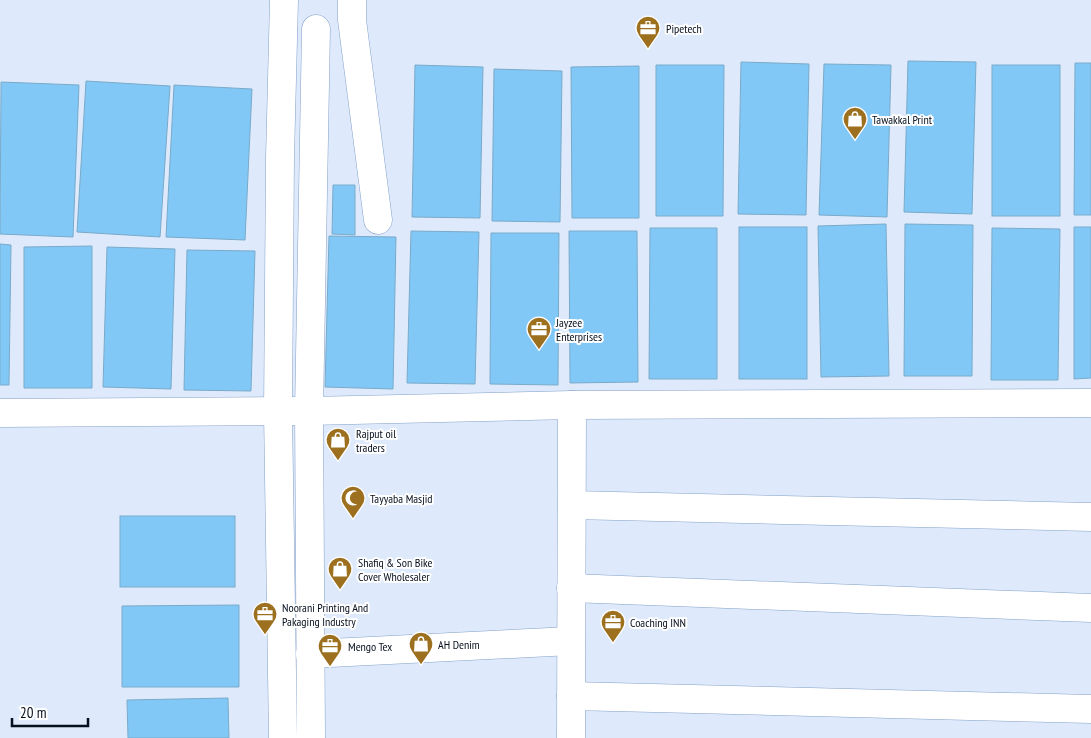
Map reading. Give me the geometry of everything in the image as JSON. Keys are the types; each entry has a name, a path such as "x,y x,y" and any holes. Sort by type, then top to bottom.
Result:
{"street":[{"path":"283,738 278,412 280,158 284,0"},
{"path":"352,0 352,20 378,220"},
{"path":"311,738 309,411 312,159 316,29"},
{"path":"280,158 312,159"},
{"path":"0,413 278,412 572,405 1091,403"},
{"path":"571,738 572,405"},
{"path":"572,505 1091,517"},
{"path":"572,588 1091,608"},
{"path":"310,654 571,641"},
{"path":"571,696 1091,710"}],"building":[{"path":"908,61 976,62 972,214 904,212"},
{"path":"741,62 809,64 806,215 738,214"},
{"path":"1075,63 1091,63 1091,215 1074,215"},
{"name":"Tawakkal Print","path":"824,64 891,65 887,217 819,215"},
{"path":"415,65 483,67 480,218 412,217"},
{"path":"656,65 724,65 723,216 656,216"},
{"path":"992,65 1060,65 1060,216 992,216"},
{"path":"639,66 639,218 572,218 571,67"},
{"path":"494,69 562,71 560,222 492,221"},
{"path":"86,81 170,86 160,237 77,232"},
{"path":"1,82 79,85 73,237 0,234"},
{"path":"174,85 252,89 245,240 166,237"},
{"path":"333,185 355,185 355,235 332,234"},
{"path":"886,224 889,376 821,377 818,226"},
{"path":"905,224 973,225 972,376 904,376"},
{"path":"739,227 807,227 807,379 739,379"},
{"path":"1074,227 1091,227 1091,378 1074,379"},
{"path":"650,228 717,228 717,379 649,379"},
{"path":"992,228 1060,229 1058,380 991,380"},
{"path":"411,231 479,232 475,384 407,383"},
{"path":"569,231 637,231 638,382 570,383"},
{"path":"491,233 559,233 558,385 490,384"},
{"path":"329,236 396,237 393,389 325,387"},
{"path":"0,244 11,245 9,385 0,385"},
{"path":"92,246 92,388 24,388 24,247"},
{"path":"107,247 175,249 171,389 103,387"},
{"path":"187,250 255,251 251,391 184,390"},
{"path":"120,516 235,516 235,587 120,587"},
{"path":"239,605 239,687 122,687 122,606"},
{"path":"228,698 229,738 128,738 127,700"}],"place":[{"name":"Pipetech","path":"648,49"},
{"name":"Tawakkal Print","path":"855,140"},
{"name":"Jayzee Enterprises","path":"539,350"},
{"name":"Rajput oil traders","path":"338,461"},
{"name":"Tayyaba Masjid","path":"353,519"},
{"name":"Shafiq & Son Bike Cover Wholesaler","path":"340,590"},
{"name":"Noorani Printing And Pakaging Industry","path":"265,635"},
{"name":"Coaching INN","path":"613,643"},
{"name":"AH Denim","path":"421,665"},
{"name":"Mengo Tex","path":"330,667"}]}
